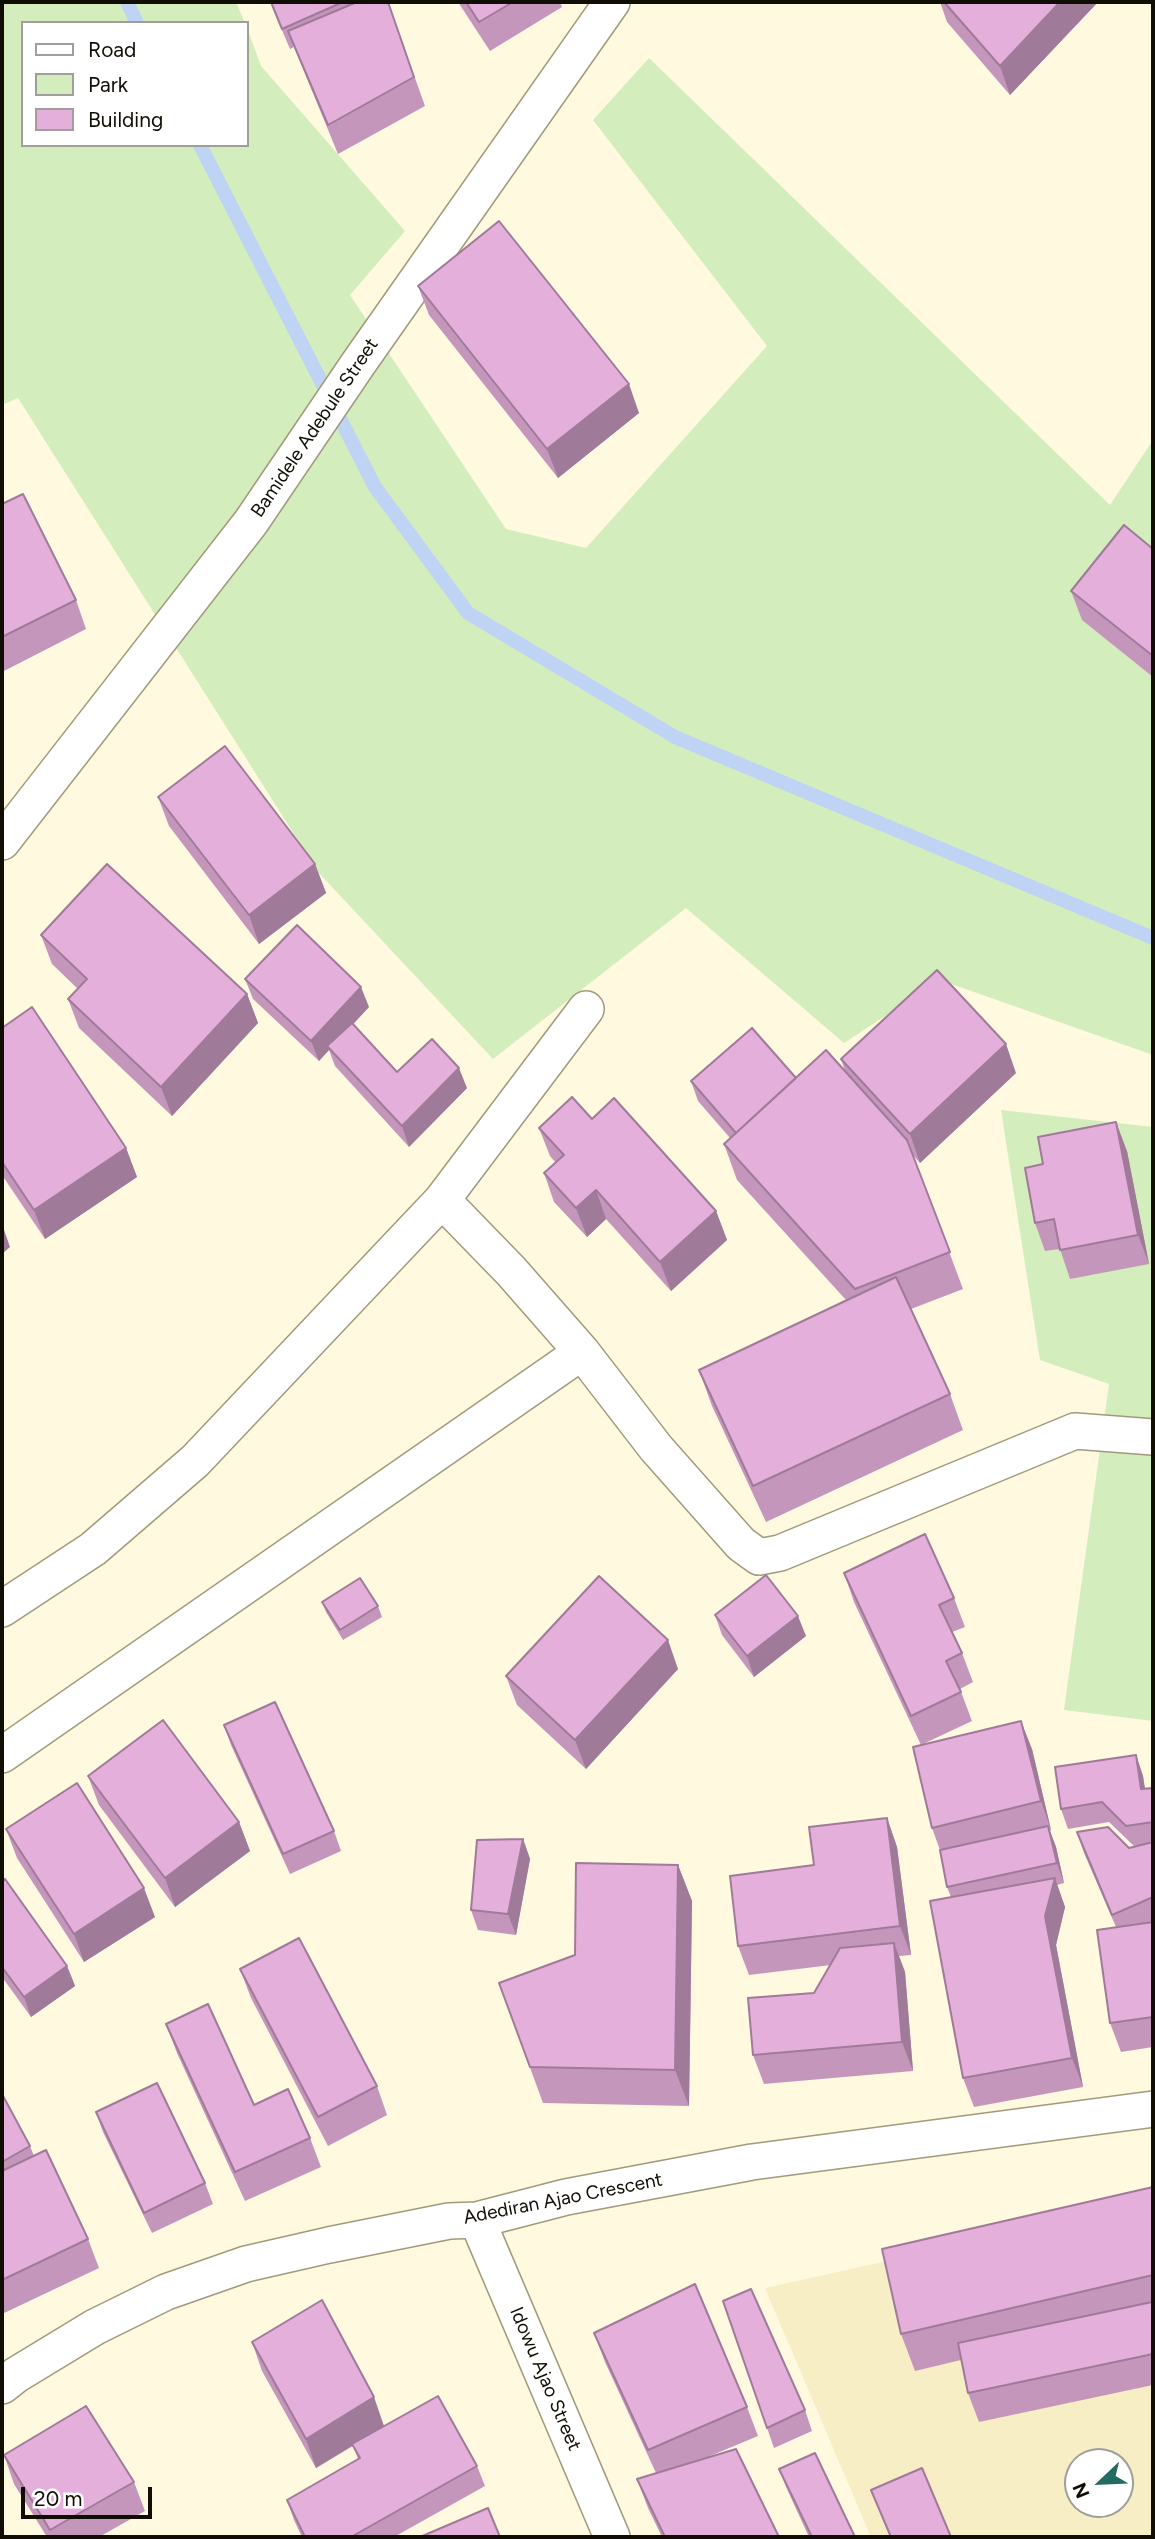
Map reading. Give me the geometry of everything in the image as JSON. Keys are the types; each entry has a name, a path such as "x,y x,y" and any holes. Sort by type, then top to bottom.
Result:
{"street":[{"name":"Bamidele Adebule Street","path":"2,842 251,522 358,364 612,2"},
{"path":"2,1609 93,1549 195,1461 442,1200 586,1009"},
{"path":"442,1200 511,1271 582,1352 656,1448 741,1544 759,1557 780,1553 1075,1431 1153,1437"},
{"path":"2,1755 582,1352"},
{"name":"Adediran Ajao Crescent","path":"2,2386 95,2327 166,2292 246,2264 449,2221 477,2220 566,2197 752,2162 1153,2109"},
{"name":"Idowu Ajao Street","path":"477,2220 612,2537"}],"shaded area":[{"path":"1153,2202 1153,2537 871,2537 765,2288"}],"green space":[{"path":"2,2 236,2 244,21 21,21 21,147 248,147 248,31 261,66 405,231 350,295 506,529 586,548 767,346 593,120 649,58 1110,505 1153,440 1153,1055 940,980 844,1043 686,908 493,1059 318,872 18,398 2,405"},
{"path":"1001,1110 1153,1127 1153,1721 1064,1710 1109,1384 1040,1360"}],"building":[{"path":"271,2 343,2 282,29"},
{"path":"357,2 388,2 414,77 328,125 288,31"},
{"path":"466,2 513,2 479,22"},
{"path":"944,2 1060,2 1000,66"},
{"path":"499,221 629,384 547,449 418,286"},
{"path":"23,494 76,600 2,637 2,504"},
{"path":"1124,525 1153,549 1153,656 1071,591"},
{"path":"225,746 315,864 249,915 158,797"},
{"path":"107,864 247,994 161,1087 68,999 87,979 41,935"},
{"path":"297,925 361,987 311,1041 245,979"},
{"path":"937,970 1006,1044 910,1134 841,1059"},
{"path":"32,1007 126,1148 34,1210 2,1162 2,1028"},
{"path":"352,1023 397,1072 432,1039 459,1068 402,1126 327,1046"},
{"path":"752,1028 796,1078 736,1133 691,1081"},
{"path":"826,1050 907,1140 950,1252 855,1289 724,1144"},
{"path":"572,1097 592,1119 614,1098 716,1211 660,1262 596,1190 576,1208 544,1173 564,1155 539,1128"},
{"path":"1116,1122 1138,1235 1060,1250 1054,1219 1035,1223 1025,1168 1043,1164 1038,1137"},
{"path":"896,1277 950,1394 753,1486 699,1370"},
{"path":"925,1534 954,1598 939,1605 962,1653 946,1661 961,1692 911,1716 844,1573"},
{"path":"766,1575 798,1616 747,1656 715,1615"},
{"path":"599,1576 668,1640 575,1740 506,1676"},
{"path":"360,1578 378,1606 340,1630 322,1602"},
{"path":"275,1702 334,1831 283,1854 224,1725"},
{"path":"163,1720 239,1822 165,1878 88,1776"},
{"path":"1021,1721 1041,1801 932,1828 913,1747"},
{"path":"1136,1755 1141,1789 1153,1788 1153,1822 1126,1826 1102,1802 1061,1809 1055,1767"},
{"path":"77,1783 144,1888 74,1934 6,1829"},
{"path":"887,1818 900,1926 738,1946 730,1876 814,1865 809,1827"},
{"path":"1048,1826 1057,1863 947,1887 940,1850"},
{"path":"1108,1827 1129,1848 1153,1842 1153,1897 1112,1915 1077,1832"},
{"path":"523,1839 508,1914 471,1910 477,1840"},
{"path":"576,1863 678,1865 675,2070 530,2067 499,1983 575,1955"},
{"path":"1055,1878 1045,1916 1072,2058 963,2078 930,1901"},
{"path":"5,1879 67,1966 24,1997 2,1967 2,1882"},
{"path":"1153,1922 1153,2017 1110,2023 1097,1930"},
{"path":"299,1938 377,2086 318,2117 240,1969"},
{"path":"894,1943 902,2042 753,2055 748,1998 814,1993 840,1948"},
{"path":"208,2004 254,2105 288,2089 310,2138 235,2172 166,2024"},
{"path":"157,2083 205,2183 144,2213 96,2112"},
{"path":"2,2094 30,2146 2,2162"},
{"path":"46,2150 88,2239 2,2280 2,2171"},
{"path":"1153,2187 1153,2275 901,2334 882,2249"},
{"path":"695,2284 747,2407 648,2450 594,2333"},
{"path":"751,2289 805,2410 767,2428 723,2301"},
{"path":"322,2300 374,2397 306,2439 252,2342"},
{"path":"1152,2302 1153,2354 968,2393 958,2343"},
{"path":"438,2396 477,2466 351,2537 305,2537 287,2500 360,2458 352,2444"},
{"path":"86,2406 134,2482 50,2530 4,2455"},
{"path":"736,2449 779,2537 665,2537 637,2479"},
{"path":"815,2453 855,2537 812,2537 779,2469"},
{"path":"922,2468 951,2537 891,2537 871,2490"},
{"path":"488,2508 500,2537 420,2537"}],"waterway":[{"path":"127,2 136,21"},
{"path":"201,147 375,487 468,613 675,737 1153,938"}]}
